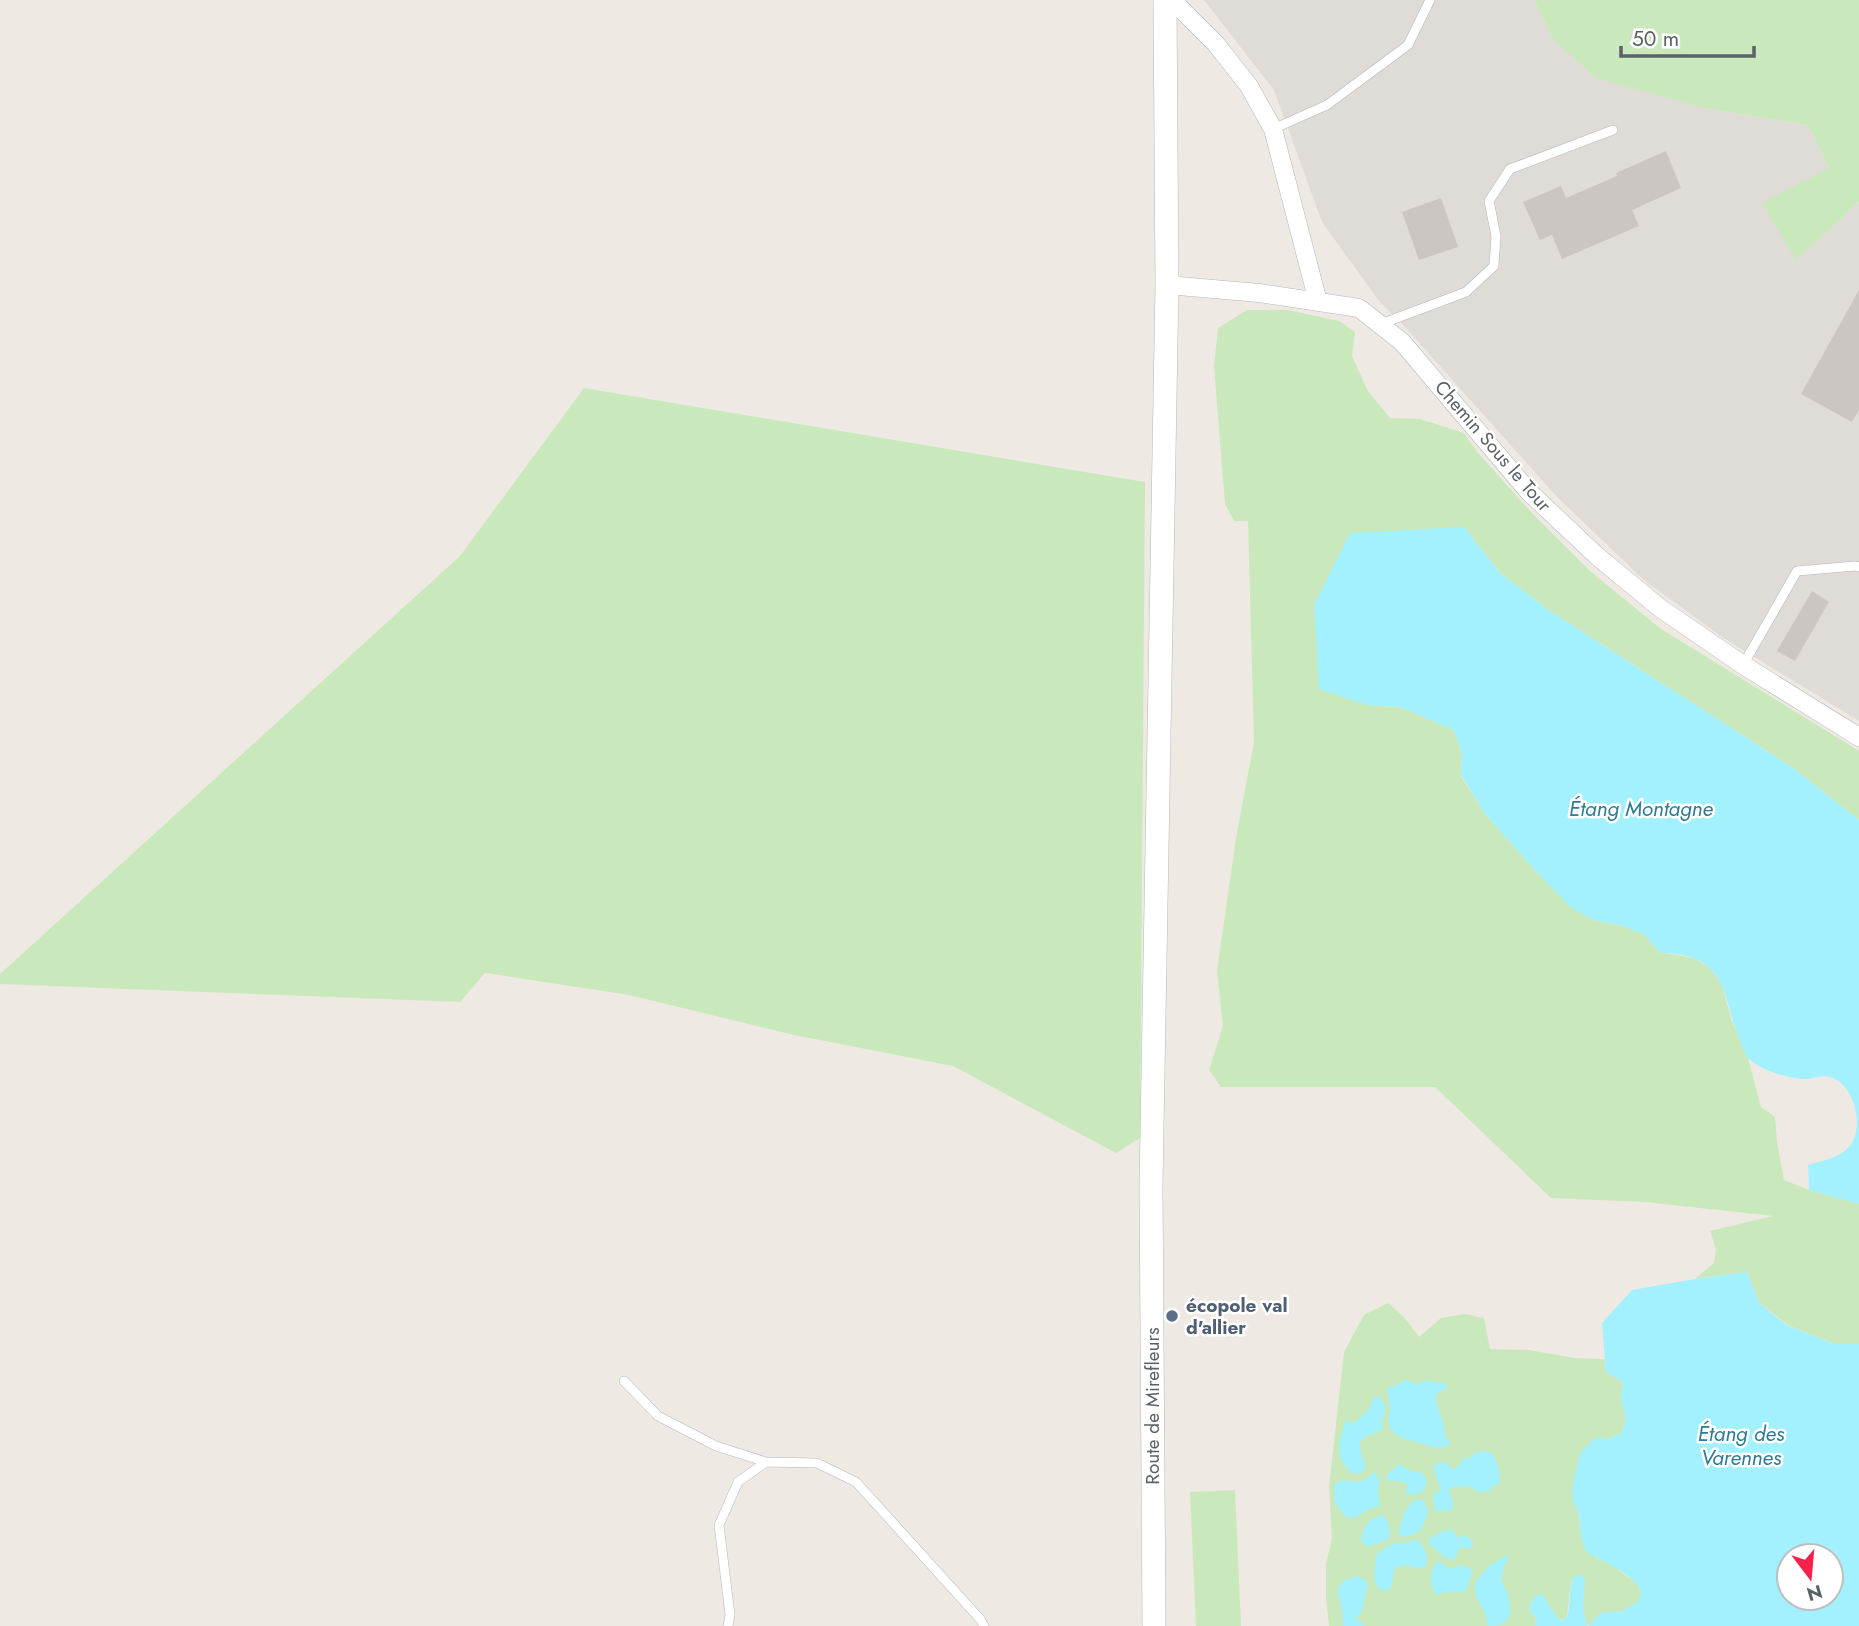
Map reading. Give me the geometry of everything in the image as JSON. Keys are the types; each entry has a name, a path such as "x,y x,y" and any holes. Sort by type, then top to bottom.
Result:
{"street":[{"name":"Route de Mirefleurs","path":"1154,1626 1151,1186 1167,285 1165,0"},
{"path":"1172,0 1233,65 1249,86 1272,129 1318,302"},
{"name":"Chemin Sous le Tour","path":"1167,285 1259,293 1359,308 1402,342 1529,492 1597,556 1660,608 1743,665 1859,737"}],"lane":[{"path":"1272,129 1326,105 1408,45 1430,0"},
{"path":"1379,324 1466,292 1494,266 1496,236 1489,201 1510,169 1613,130"},
{"path":"1743,665 1797,571 1859,567"},
{"path":"624,1381 658,1416 716,1446 766,1462 817,1463 856,1482 984,1626"},
{"path":"728,1626 730,1615 719,1525 738,1482 766,1462"}],"shaded area":[{"path":"1204,0 1534,0 1553,39 1704,108 1808,125 1829,168 1796,259 1859,202 1859,721 1722,637 1644,580 1558,498 1379,301 1322,222 1274,90"}],"green space":[{"path":"1534,0 1859,0 1859,202 1796,260 1762,203 1829,168 1808,125 1704,108 1596,78 1553,39"},
{"path":"1247,310 1288,310 1339,321 1355,332 1352,356 1368,391 1390,418 1420,419 1464,433 1478,453 1532,513 1590,571 1661,629 1859,751 1859,820 1793,768 1550,611 1500,573 1464,527 1367,705 1400,707 1454,730 1462,753 1461,776 1485,814 1569,905 1593,920 1623,926 1645,935 1659,952 1694,958 1710,968 1722,984 1731,1019 1748,1058 1761,1107 1775,1117 1784,1180 1859,1204 1859,1344 1835,1344 1789,1326 1759,1303 1747,1272 1695,1279 1714,1263 1716,1249 1710,1231 1773,1216 1645,1202 1551,1198 1435,1087 1221,1087 1209,1070 1223,1026 1217,971 1236,838 1254,742 1248,521 1234,521 1225,504 1214,366 1218,328"},
{"path":"584,388 1145,482 1140,1138 1116,1153 953,1066 794,1035 629,995 485,973 460,1002 0,984 0,974 460,556"},
{"path":"1388,1303 1405,1318 1419,1337 1441,1318 1465,1314 1484,1318 1490,1349 1529,1350 1574,1358 1605,1359 1606,1372 1623,1382 1621,1399 1626,1420 1621,1433 1611,1438 1595,1438 1573,1499 1582,1540 1596,1558 1614,1565 1636,1582 1641,1592 1640,1601 1622,1611 1601,1614 1587,1626 1583,1609 1585,1579 1571,1582 1567,1617 1560,1621 1543,1595 1535,1597 1529,1610 1536,1618 1535,1626 1329,1626 1326,1564 1332,1538 1329,1487 1344,1352 1364,1315"},
{"path":"1235,1490 1241,1626 1196,1626 1190,1492"}],"water":[{"name":"Étang Montagne","path":"1464,527 1500,573 1550,611 1793,768 1859,820 1859,1204 1809,1190 1808,1165 1841,1154 1852,1143 1855,1135 1856,1110 1845,1087 1833,1078 1825,1076 1802,1079 1786,1076 1755,1063 1744,1051 1720,982 1706,965 1687,956 1659,952 1645,935 1623,926 1593,920 1569,906 1485,814 1461,775 1462,753 1454,730 1400,707 1367,705 1319,689 1314,605 1350,533"},
{"name":"Étang des Varennes","path":"1747,1272 1759,1303 1788,1326 1835,1344 1859,1344 1859,1626 1588,1626 1601,1613 1622,1611 1639,1601 1640,1594 1632,1579 1586,1552 1578,1512 1572,1499 1580,1453 1595,1438 1611,1438 1621,1433 1626,1420 1621,1399 1623,1382 1606,1372 1602,1323 1632,1290"},
{"path":"1405,1379 1416,1384 1428,1380 1443,1382 1448,1388 1437,1393 1436,1402 1445,1436 1451,1442 1447,1446 1436,1448 1399,1437 1390,1429 1387,1388"},
{"path":"1373,1397 1379,1397 1385,1406 1381,1421 1383,1425 1381,1431 1360,1441 1366,1467 1362,1472 1354,1474 1342,1462 1339,1450 1341,1436 1346,1420 1353,1423 1363,1415 1371,1406"},
{"path":"1483,1451 1492,1453 1500,1483 1484,1492 1471,1486 1452,1487 1449,1490 1453,1508 1435,1511 1433,1496 1440,1489 1433,1467 1445,1462 1454,1470 1464,1458"},
{"path":"1398,1464 1422,1473 1426,1479 1426,1487 1417,1494 1408,1494 1405,1493 1408,1486 1404,1482 1385,1480"},
{"path":"1375,1471 1379,1480 1380,1505 1356,1517 1345,1517 1335,1503 1334,1485 1344,1480 1363,1481"},
{"path":"1415,1500 1423,1500 1428,1511 1418,1532 1403,1537 1399,1535 1402,1520 1405,1511"},
{"path":"1383,1515 1389,1527 1388,1540 1367,1547 1361,1540 1363,1530 1374,1518"},
{"path":"1453,1529 1458,1538 1464,1535 1470,1538 1473,1544 1472,1548 1459,1548 1455,1559 1447,1559 1429,1544 1429,1539 1440,1532"},
{"path":"1417,1539 1425,1551 1426,1566 1418,1569 1409,1565 1395,1567 1391,1588 1384,1591 1378,1588 1374,1579 1376,1555 1392,1544"},
{"path":"1509,1555 1502,1583 1509,1599 1509,1617 1502,1624 1488,1626 1476,1594 1476,1583 1488,1568"},
{"path":"1440,1561 1449,1569 1461,1565 1473,1570 1466,1591 1437,1595 1433,1591 1432,1570"},
{"path":"1581,1575 1585,1579 1583,1609 1587,1626 1535,1626 1536,1618 1529,1610 1535,1597 1543,1594 1561,1621 1567,1617 1574,1576"},
{"path":"1359,1576 1368,1583 1362,1611 1356,1619 1365,1626 1343,1626 1337,1590 1344,1580"}],"building":[{"path":"1666,151 1681,188 1632,210 1639,226 1562,259 1552,235 1540,240 1523,202 1561,186 1566,198"},
{"path":"1441,198 1458,247 1419,260 1402,212"},
{"path":"1859,290 1859,410 1852,422 1801,394"},
{"path":"1812,591 1829,602 1795,661 1777,651"}],"place":[{"name":"écopole val d'allier","path":"1172,1316"}]}
